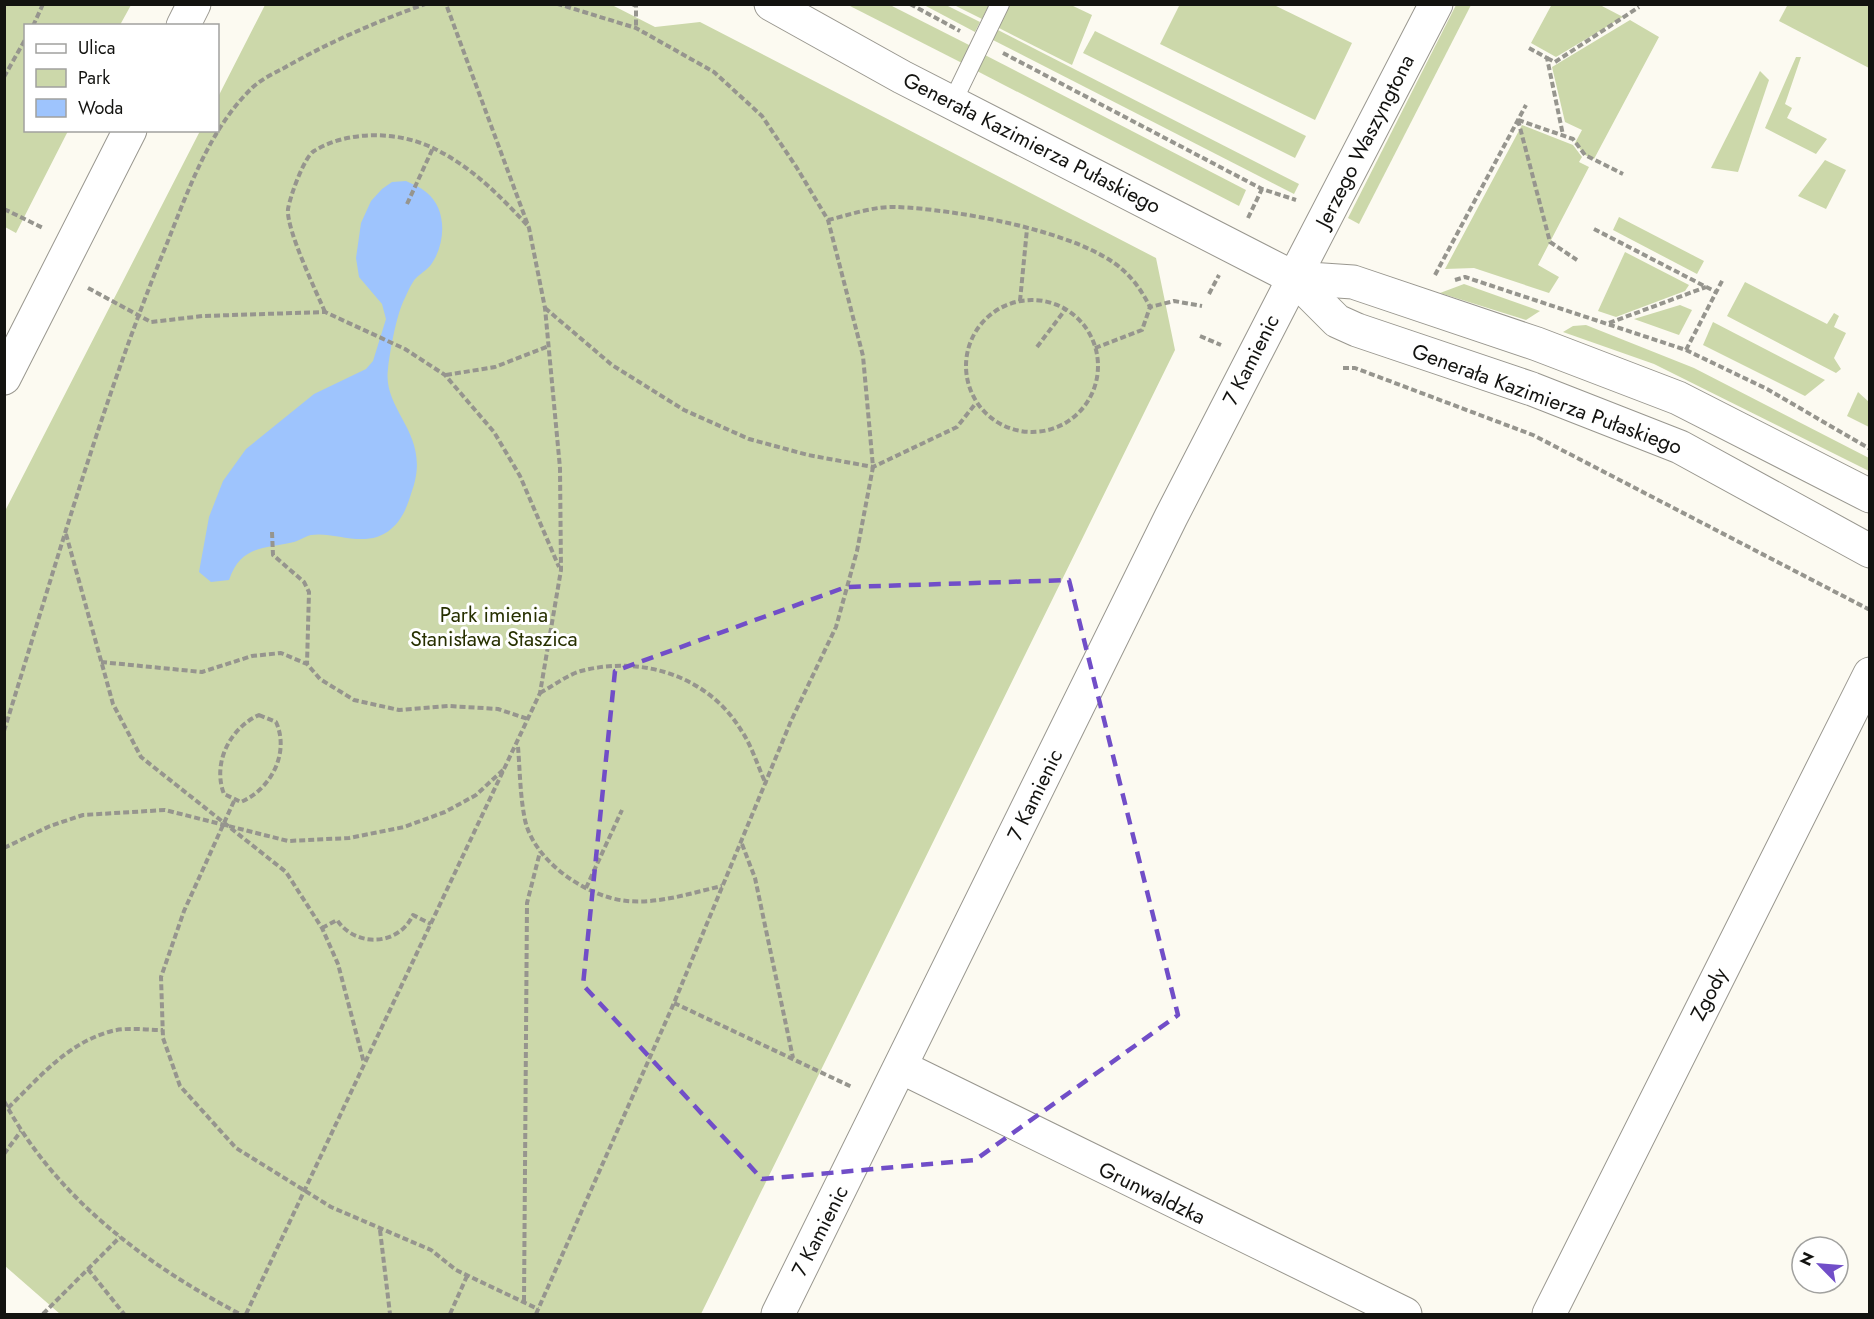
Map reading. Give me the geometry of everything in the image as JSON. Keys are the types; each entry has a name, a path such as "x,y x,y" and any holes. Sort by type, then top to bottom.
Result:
{"street":[{"path":"184,24 194,4"},
{"name":"Jerzego Waszyngtona","path":"1294,278 1436,4"},
{"name":"Generała Kazimierza Pułaskiego","path":"776,6 952,102 1294,278 1337,321 1357,330 1532,389 1680,447 1869,551"},
{"path":"4,378 129,132"},
{"name":"Generała Kazimierza Pułaskiego","path":"1294,278 1353,282 1537,344 1657,389 1789,452 1869,496"},
{"name":"7 Kamienic","path":"778,1314 1166,528 1294,278"},
{"name":"Zgody","path":"1549,1314 1869,674"},
{"name":"Grunwaldzka","path":"901,1067 1179,1206 1405,1314"}],"lane":[{"path":"952,102 1000,4"}],"path":[{"path":"34,24 43,4"},
{"path":"219,131 228,115 255,85 369,24 425,4"},
{"path":"246,1314 518,744 540,693 561,570 560,468 549,346 545,308 529,228 446,4"},
{"path":"536,1314 674,1003 767,785 791,721 836,627 857,551 873,466 863,356 828,220 762,116 714,72 636,28 558,4"},
{"path":"632,4 636,6 636,28"},
{"path":"910,4 1262,189 1293,201 1304,197"},
{"path":"1529,48 1555,62 1639,7"},
{"path":"4,76 24,41"},
{"path":"1547,58 1563,136"},
{"path":"1430,283 1526,105"},
{"path":"1517,120 1573,139 1585,155 1623,174"},
{"path":"1517,120 1550,242 1578,260"},
{"path":"4,731 138,315 196,171 218,132"},
{"path":"325,312 299,251 288,211 296,182 312,152 346,138 379,135 414,140 433,148 491,186 529,228"},
{"path":"407,204 433,148"},
{"path":"828,220 893,207 965,214 1027,229 1090,249 1114,264 1142,291 1150,307 1143,330 1095,348"},
{"path":"4,209 24,218"},
{"path":"1020,301 1027,229"},
{"path":"1594,229 1716,292"},
{"path":"1446,282 1465,277 1686,350 1767,389 1869,449"},
{"path":"1686,350 1723,279"},
{"path":"1608,323 1707,287"},
{"path":"1039,300 1074,315 1088,330 1095,348 1098,369 1094,389 1084,408 1068,422 1049,431 1029,433 1008,429 990,419 976,404 967,384 965,362 970,340 982,322 990,315 999,308 1020,301 1039,300"},
{"path":"1150,307 1174,301 1202,306"},
{"path":"113,302 151,322 203,316 325,312 405,349 445,375 494,432 520,476 561,570"},
{"path":"545,308 612,364 684,410 748,439 808,455 873,466 957,427 976,404"},
{"path":"1037,347 1065,310"},
{"path":"445,375 495,368 549,346"},
{"path":"1343,368 1355,368 1491,417 1533,435 1869,610"},
{"path":"272,532 273,555 304,582 309,592 307,664"},
{"path":"66,533 113,704 141,757 224,826 286,872 322,928 338,964 364,1063"},
{"path":"101,662 202,672 252,657 281,653 307,664 320,680 354,700 399,710 449,706 498,709 528,719"},
{"path":"540,693 580,672 619,666 674,673 717,699 742,730 767,785"},
{"path":"259,715 267,717 276,722 281,734 281,750 274,771 263,788 251,798 241,802 234,801 224,794 221,786 221,761 226,748 231,737 248,720 259,715"},
{"path":"518,744 525,821 540,852 560,872 586,888 626,901 660,900 723,886"},
{"path":"4,848 50,826 83,814 165,810 288,841 349,838 404,827 445,812 476,795 506,767"},
{"path":"234,801 184,910 161,977 163,1030 180,1086 207,1119 236,1148 330,1207 431,1250 467,1276 538,1309"},
{"path":"586,888 622,810"},
{"path":"741,843 755,878 794,1058"},
{"path":"524,1301 527,903 540,852"},
{"path":"322,928 337,920 344,931 354,937 379,940 401,931 413,915 431,924"},
{"path":"674,1003 858,1090"},
{"path":"8,1108 58,1058 79,1043 113,1031 163,1030"},
{"path":"4,1101 21,1131 52,1173 101,1223 207,1297 240,1314"},
{"path":"4,1154 21,1131"},
{"path":"380,1230 390,1314"},
{"path":"43,1314 120,1237"},
{"path":"88,1269 124,1314"},
{"path":"450,1314 467,1276"}],"highlighted area":[{"path":"1069,580 1178,1015 975,1160 762,1179 583,985 615,671 846,587"}],"green space":[{"name":"Park imienia Stanisława Staszica","path":"610,4 655,27 700,22 1156,258 1175,350 701,1314 60,1314 5,1266 4,513 199,132 219,132 219,95 265,5"},
{"path":"1180,4 1274,5 1352,43 1315,120 1160,44"},
{"path":"1552,4 1600,5 1623,17 1556,57 1531,43"},
{"path":"1788,4 1869,5 1869,68 1779,21"},
{"path":"4,5 131,5 121,24 24,24 24,132 67,132 16,233 5,227"},
{"path":"848,5 890,5 971,46 962,63"},
{"path":"924,5 946,5 980,22 975,32"},
{"path":"954,5 989,5 982,19"},
{"path":"1009,5 1071,5 1092,15 1072,65 997,27"},
{"path":"1456,5 1471,5 1359,224 1348,218"},
{"path":"1630,20 1659,37 1594,159 1585,155 1575,143 1582,130 1565,122 1552,67"},
{"path":"996,29 1299,184 1294,194 991,39"},
{"path":"1095,31 1306,136 1295,158 1083,53"},
{"path":"985,55 1246,190 1239,206 977,71"},
{"path":"1796,57 1801,57 1785,104 1792,108 1787,118 1827,139 1816,154 1765,128"},
{"path":"1760,71 1769,80 1738,172 1711,168"},
{"path":"1522,125 1573,145 1582,157 1579,162 1589,167 1538,265 1559,277 1549,293 1474,268 1445,269"},
{"path":"1825,160 1846,170 1826,209 1798,196"},
{"path":"1619,217 1704,261 1697,274 1613,230"},
{"path":"1625,252 1689,285 1685,291 1616,317 1598,311"},
{"path":"1745,282 1827,324 1834,313 1839,316 1834,327 1846,333 1834,358 1841,369 1836,373 1727,316"},
{"path":"1464,284 1540,311 1526,320 1440,293"},
{"path":"1680,305 1692,310 1679,335 1634,319"},
{"path":"1713,322 1825,380 1805,396 1703,345"},
{"path":"1586,325 1694,368 1869,458 1869,471 1654,364 1563,332 1573,326"},
{"path":"1858,392 1869,402 1869,427 1847,416"}],"water":[{"path":"406,181 424,190 433,199 441,217 442,238 430,266 410,287 400,309 388,369 388,385 392,399 412,440 416,455 416,473 404,513 391,529 372,538 361,539 320,534 255,550 240,560 229,580 211,582 199,572 209,517 223,481 246,449 314,394 366,369 373,361 386,319 382,304 359,277 356,258 361,223 371,201 382,189 392,182"}]}
